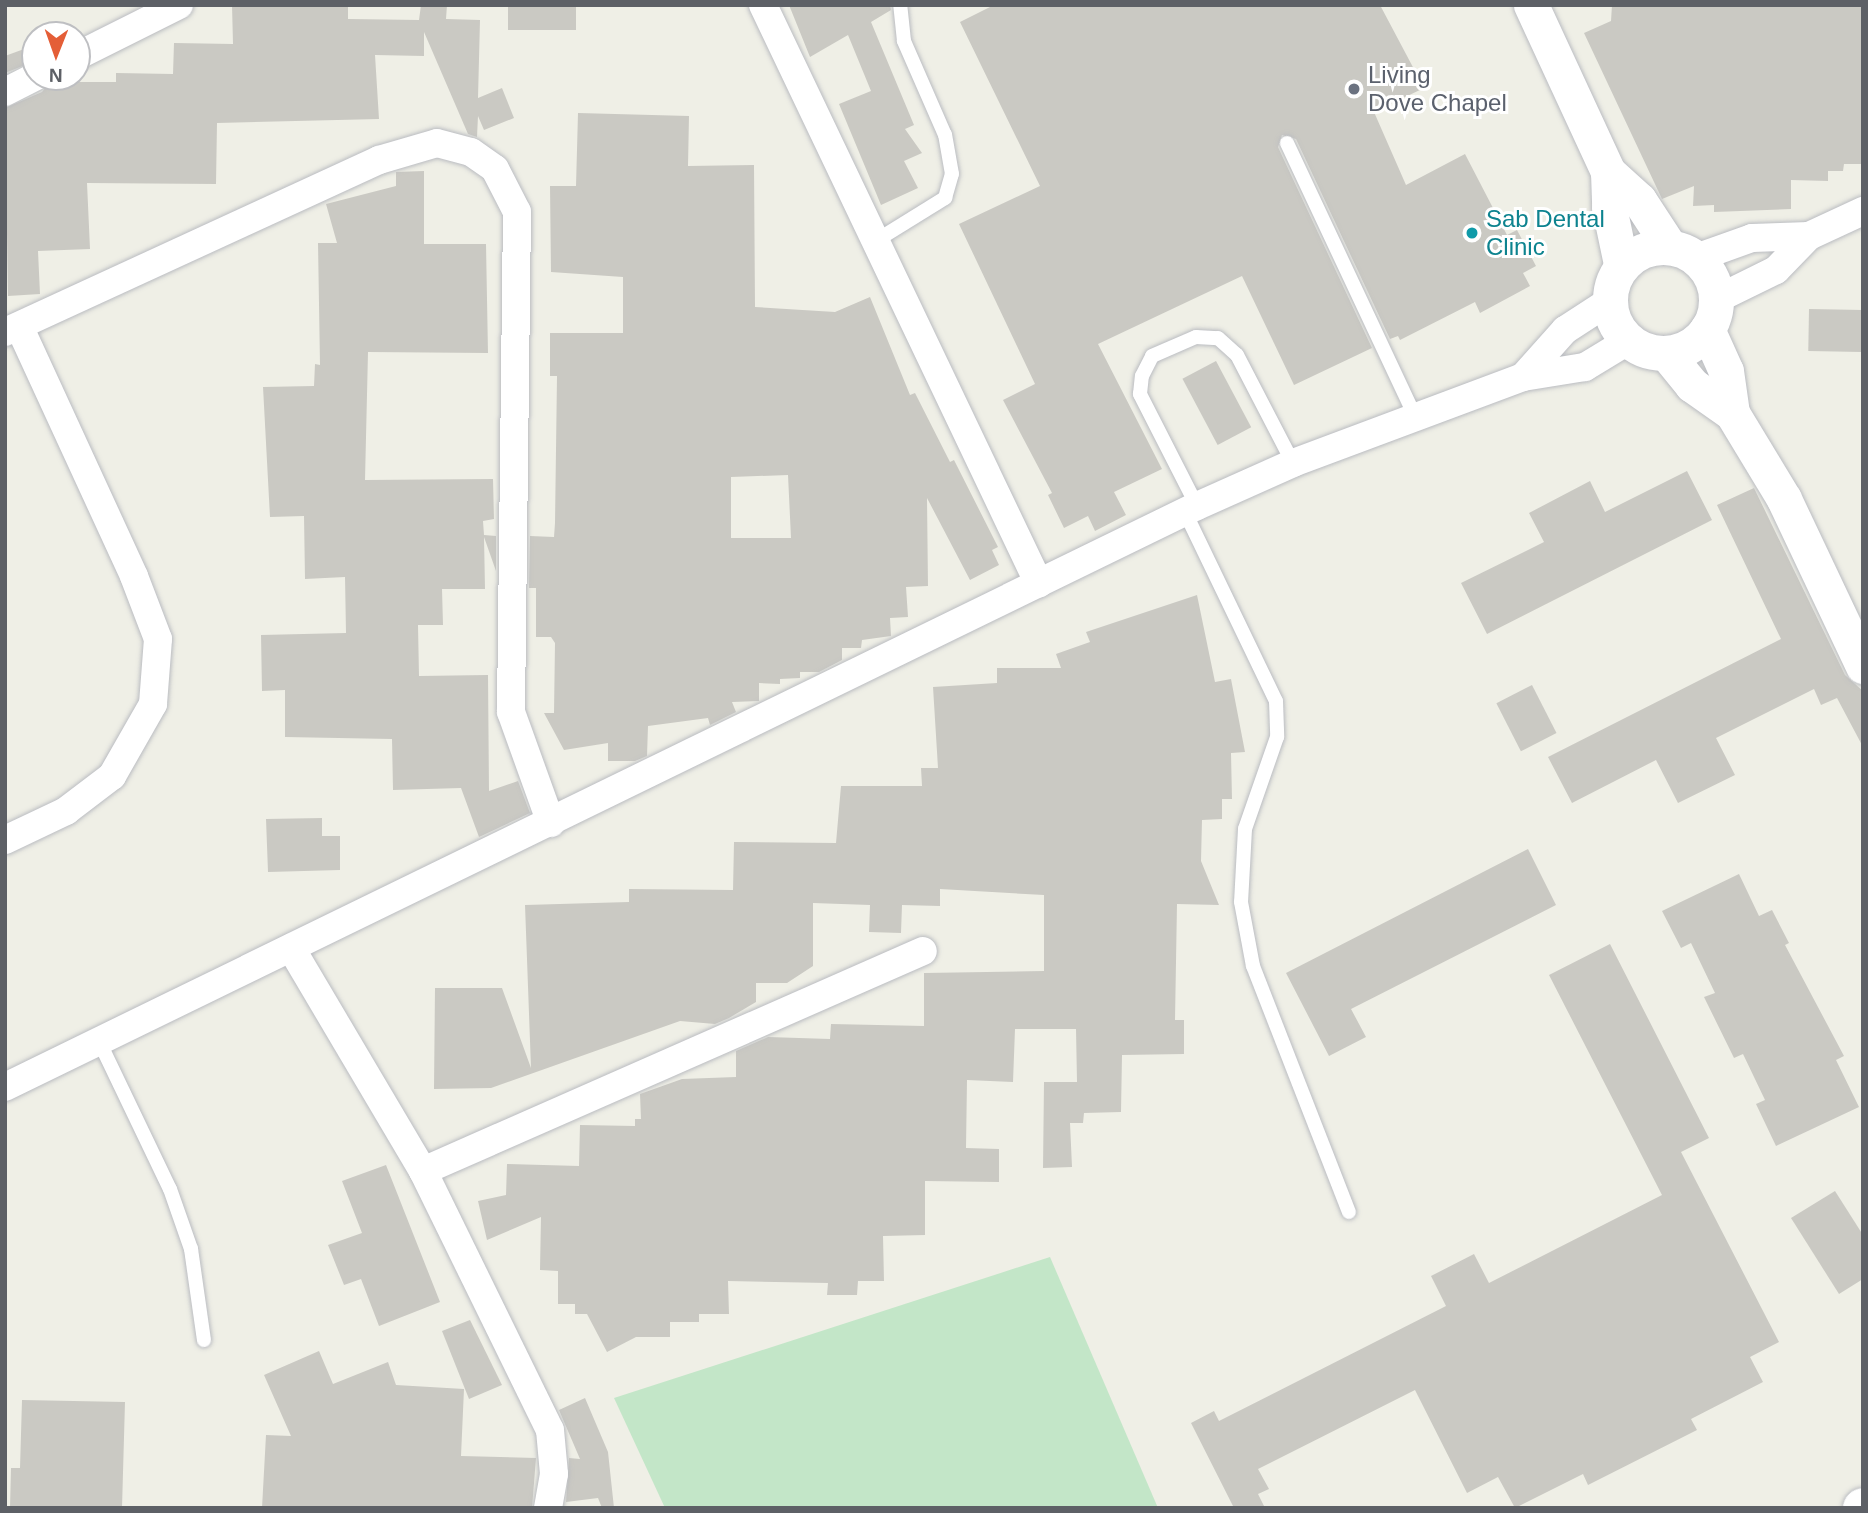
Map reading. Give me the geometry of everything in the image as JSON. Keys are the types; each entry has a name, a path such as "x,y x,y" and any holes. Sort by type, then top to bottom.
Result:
{"street":[{"path":"91,49 179,5"},
{"path":"763,5 1039,584"},
{"path":"1531,5 1608,172 1639,200 1683,252 1711,277 1712,314 1726,371 1732,413 1784,499 1863,666"},
{"path":"5,92 21,84"},
{"path":"5,840 66,811 112,776 153,704 158,639 134,576 12,329 379,159 438,143 471,152 495,169 517,212 511,712 551,823"},
{"path":"1608,172 1609,208 1621,264"},
{"path":"1809,236 1752,238 1683,252 1643,250 1621,264 1611,282 1608,302 1614,324 1628,341 1646,351 1666,353 1696,341 1712,314 1776,270 1809,236 1863,211"},
{"path":"1523,377 1565,330 1608,302"},
{"path":"5,1087 1191,509 1293,463 1523,377 1585,367 1628,341"},
{"path":"1666,353 1692,385 1732,413"},
{"path":"291,948 423,1171 550,1430 554,1474 548,1508"},
{"path":"423,1171 923,951"}],"lane":[{"path":"874,242 945,198 952,174 945,135 904,40 900,5"},
{"path":"1287,143 1416,418"},
{"path":"1293,463 1237,355 1218,338 1196,337 1152,356 1142,376 1140,394 1276,701 1277,737 1245,829 1241,902 1253,966 1349,1212"},
{"path":"99,1041 174,1201 191,1249 204,1340"}],"green space":[{"path":"1050,1257 1158,1508 665,1508 614,1398"}],"building":[{"path":"232,5 348,5 348,19 419,20 421,5 447,5 446,19 480,20 478,98 502,88 514,118 484,130 478,116 477,137 468,134 424,32 424,56 375,55 379,119 217,123 216,184 87,183 90,249 38,251 40,294 8,296 5,108 43,91 91,91 91,82 116,82 116,73 173,74 174,43 233,44"},
{"path":"508,5 576,5 576,30 508,30"},
{"path":"789,5 890,5 891,10 871,22 914,125 905,129 922,153 904,161 918,188 881,205 839,104 871,91 848,35 810,57"},
{"path":"994,5 1380,5 1424,88 1374,112 1406,185 1465,154 1507,235 1517,230 1536,266 1523,273 1530,286 1480,313 1475,302 1400,340 1398,336 1390,339 1296,139 1282,135 1278,147 1372,348 1294,385 1242,276 1098,344 1162,469 1114,492 1126,515 1095,531 1088,516 1064,528 1048,495 1052,493 1003,400 1035,384 959,224 1040,186 960,22"},
{"path":"1612,5 1863,5 1863,164 1844,164 1843,171 1828,171 1828,181 1791,180 1791,209 1714,212 1714,205 1693,206 1694,186 1662,199 1584,33 1611,21"},
{"path":"21,50 21,67 5,73 5,56"},
{"path":"578,113 689,116 688,166 754,165 755,307 835,312 870,297 910,395 915,393 950,462 954,460 998,547 992,550 999,565 970,580 927,498 928,586 906,587 908,617 890,618 891,636 862,640 861,648 842,648 842,660 819,672 800,672 800,678 780,679 780,684 759,683 759,701 732,702 736,712 710,725 708,718 648,726 647,756 635,761 608,761 608,743 564,750 544,713 554,713 555,643 551,637 536,637 536,588 529,588 530,536 554,537 557,376 550,376 550,333 623,333 623,277 551,272 550,186 576,186","holes":["788,475 791,538 731,538 731,477"]},
{"path":"424,171 424,244 486,244 488,353 368,352 365,480 493,479 494,519 483,521 484,535 496,536 496,571 484,537 485,589 442,589 443,625 418,625 419,676 488,675 489,791 518,781 530,813 479,837 461,788 393,790 392,739 285,737 285,690 262,691 261,635 346,633 345,577 305,579 304,516 270,517 263,387 314,386 315,364 320,365 318,243 337,243 326,204 396,186 396,172"},
{"path":"1809,309 1863,310 1862,352 1808,351"},
{"path":"1216,361 1251,427 1218,445 1182,379"},
{"path":"1687,471 1712,520 1487,634 1461,583 1544,542 1529,513 1590,481 1605,512"},
{"path":"1754,488 1845,675 1863,691 1863,747 1837,698 1821,705 1814,689 1716,738 1735,775 1678,803 1656,760 1572,803 1548,757 1781,639 1717,505"},
{"path":"1197,595 1215,682 1231,679 1245,752 1231,753 1232,799 1222,799 1222,819 1202,820 1201,861 1219,905 1177,904 1175,1020 1184,1020 1184,1054 1122,1055 1121,1112 1084,1113 1083,1123 1070,1123 1072,1167 1043,1168 1044,1082 1077,1082 1076,1029 1015,1029 1013,1082 967,1080 966,1148 999,1149 999,1182 925,1181 925,1235 883,1236 884,1281 858,1281 857,1295 827,1295 828,1283 728,1281 729,1314 699,1314 699,1322 670,1322 670,1337 636,1337 607,1352 587,1314 575,1314 575,1304 558,1304 558,1271 540,1270 541,1217 487,1240 478,1201 506,1195 507,1164 579,1166 580,1125 635,1126 635,1119 641,1119 640,1094 682,1079 736,1077 736,1051 768,1037 830,1039 831,1024 924,1026 924,973 1044,971 1044,895 940,889 940,906 902,905 901,933 869,932 870,905 813,903 813,966 787,983 756,983 756,1002 729,1018 715,1024 680,1021 491,1088 434,1089 435,988 502,988 531,1068 525,905 629,902 629,889 733,890 734,842 836,843 841,786 922,786 921,768 938,768 933,687 997,683 997,668 1061,668 1056,654 1090,642 1086,632"},
{"path":"1532,685 1557,733 1521,751 1496,703"},
{"path":"322,818 322,836 340,836 340,870 268,872 266,819"},
{"path":"1528,849 1556,905 1351,1009 1366,1037 1329,1056 1286,973"},
{"path":"1739,874 1759,916 1772,910 1789,943 1785,945 1844,1056 1836,1060 1859,1107 1776,1146 1756,1104 1765,1100 1743,1054 1734,1058 1704,997 1715,993 1691,943 1681,948 1662,911"},
{"path":"1610,944 1709,1138 1681,1152 1779,1342 1750,1357 1763,1382 1691,1419 1697,1430 1588,1485 1583,1474 1515,1508 1498,1477 1467,1493 1415,1390 1258,1469 1269,1489 1258,1494 1265,1508 1234,1508 1191,1423 1214,1411 1219,1421 1446,1306 1431,1276 1474,1254 1489,1283 1662,1195 1549,975"},
{"path":"386,1165 440,1302 379,1326 361,1279 344,1285 328,1245 362,1233 342,1181"},
{"path":"1835,1191 1863,1235 1863,1279 1839,1294 1791,1218"},
{"path":"470,1320 502,1385 469,1399 442,1331"},
{"path":"319,1351 333,1384 388,1362 396,1385 464,1389 461,1456 536,1458 532,1508 262,1508 266,1435 291,1436 264,1375"},
{"path":"585,1398 608,1452 614,1508 602,1508 598,1498 566,1502 569,1458 580,1459 559,1410"},
{"path":"22,1400 125,1402 122,1508 10,1508 11,1468 20,1468"}],"place":[{"name":"Living Dove Chapel","path":"1354,89"},
{"name":"Sab Dental Clinic","path":"1472,233"}]}
